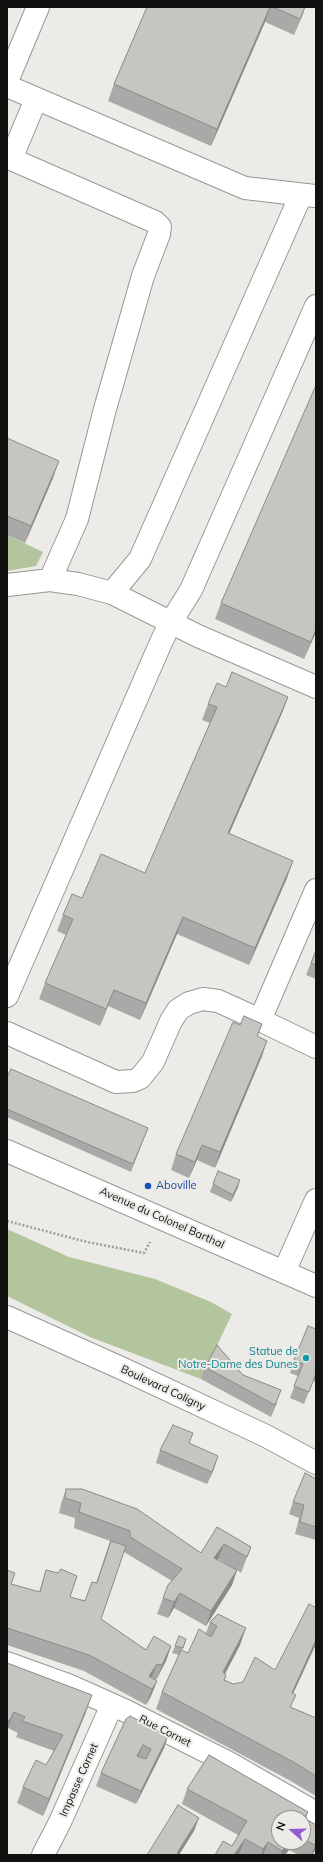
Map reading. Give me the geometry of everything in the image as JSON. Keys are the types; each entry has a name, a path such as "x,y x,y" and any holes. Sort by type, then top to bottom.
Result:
{"street":[{"path":"7,81 38,7"},
{"path":"7,86 245,188 308,195 140,559 112,593"},
{"path":"36,99 11,159 155,222 160,227 159,234 143,276 105,409 77,519 50,580"},
{"path":"7,996 171,622 190,590 316,306"},
{"path":"7,585 50,580 78,584 112,593 198,636 316,687"},
{"path":"260,1020 316,890"},
{"path":"7,1033 116,1082 124,1083 134,1081 146,1071 153,1062 170,1021 178,1010 188,1003 203,999 218,1001 316,1047"},
{"name":"Avenue du Colonel Barthal","path":"7,1151 316,1286"},
{"path":"284,1272 316,1200"},
{"name":"Boulevard Coligny","path":"7,1317 252,1429 316,1463"},
{"name":"Rue Cornet","path":"7,1663 68,1685 112,1705 229,1763 316,1813"},
{"name":"Impasse Cornet","path":"43,1855 60,1822 112,1705"}],"path":[{"path":"7,1221 87,1242 144,1253 154,1236 172,1223"}],"green space":[{"path":"7,535 43,552 36,566 7,571"},
{"path":"7,1229 69,1257 155,1279 211,1302 232,1314 201,1379 90,1337 7,1296"}],"building":[{"path":"147,7 270,7 217,129 114,84"},
{"path":"273,7 305,7 300,19"},
{"path":"316,385 316,629 311,642 221,603"},
{"path":"7,438 59,461 31,526 7,516"},
{"path":"232,672 288,697 228,833 293,861 255,948 183,917 146,1003 114,990 106,1009 45,983 73,919 63,915 72,894 82,898 101,854 145,873 217,707 208,704 217,683 226,687"},
{"path":"316,950 316,965 311,963"},
{"path":"244,1016 262,1024 257,1036 267,1041 220,1152 202,1145 195,1162 176,1154 233,1022 240,1025"},
{"path":"11,1069 148,1128 133,1164 7,1109 7,1077"},
{"path":"218,1171 240,1180 233,1195 213,1184"},
{"name":"Statue de Notre-Dame des Dunes","path":"308,1326 316,1329 316,1373 309,1392 294,1386 303,1364 294,1360"},
{"path":"217,1345 243,1375 281,1390 275,1405 205,1367"},
{"path":"173,1425 193,1433 189,1443 218,1456 212,1472 160,1450"},
{"path":"305,1473 316,1479 316,1527 300,1522 304,1505 293,1502"},
{"path":"66,1489 82,1489 137,1509 201,1553 217,1527 251,1547 247,1557 224,1544 214,1558 237,1570 211,1611 180,1593 174,1602 163,1598 168,1585 182,1569 130,1537 130,1531 79,1512 81,1503 65,1498"},
{"path":"111,1541 126,1546 101,1619 146,1650 154,1636 171,1646 162,1665 157,1664 149,1676 157,1681 152,1689 89,1655 7,1628 7,1570 15,1573 11,1584 40,1592 46,1570 58,1573 61,1569 77,1576 70,1597 85,1601 92,1582 97,1583"},
{"path":"309,1604 316,1608 316,1640 292,1693 296,1695 290,1707 316,1718 316,1776 295,1763 162,1692 181,1650 188,1653 199,1629 211,1637 217,1626 210,1622 218,1614 246,1628 223,1672 226,1675 224,1680 233,1684 243,1682 255,1657 275,1670"},
{"path":"179,1636 186,1639 183,1648 175,1646"},
{"path":"7,1663 92,1695 49,1799 23,1787 36,1760 46,1765 63,1735 22,1721 25,1717 14,1712 9,1721 7,1720"},
{"path":"130,1716 168,1736 141,1791 101,1773 126,1719","holes":["143,1745 151,1749 146,1759 137,1756"]},
{"path":"209,1755 305,1810 271,1810 271,1844 268,1842 263,1849 245,1839 234,1855 215,1855 223,1841 232,1846 247,1821 187,1789"},
{"path":"178,1805 199,1818 177,1853 180,1855 147,1855"},
{"path":"311,1822 316,1825 315,1845 311,1843"}],"place":[{"name":"Aboville","path":"148,1186"},
{"name":"Statue de Notre-Dame des Dunes","path":"306,1358"}]}
